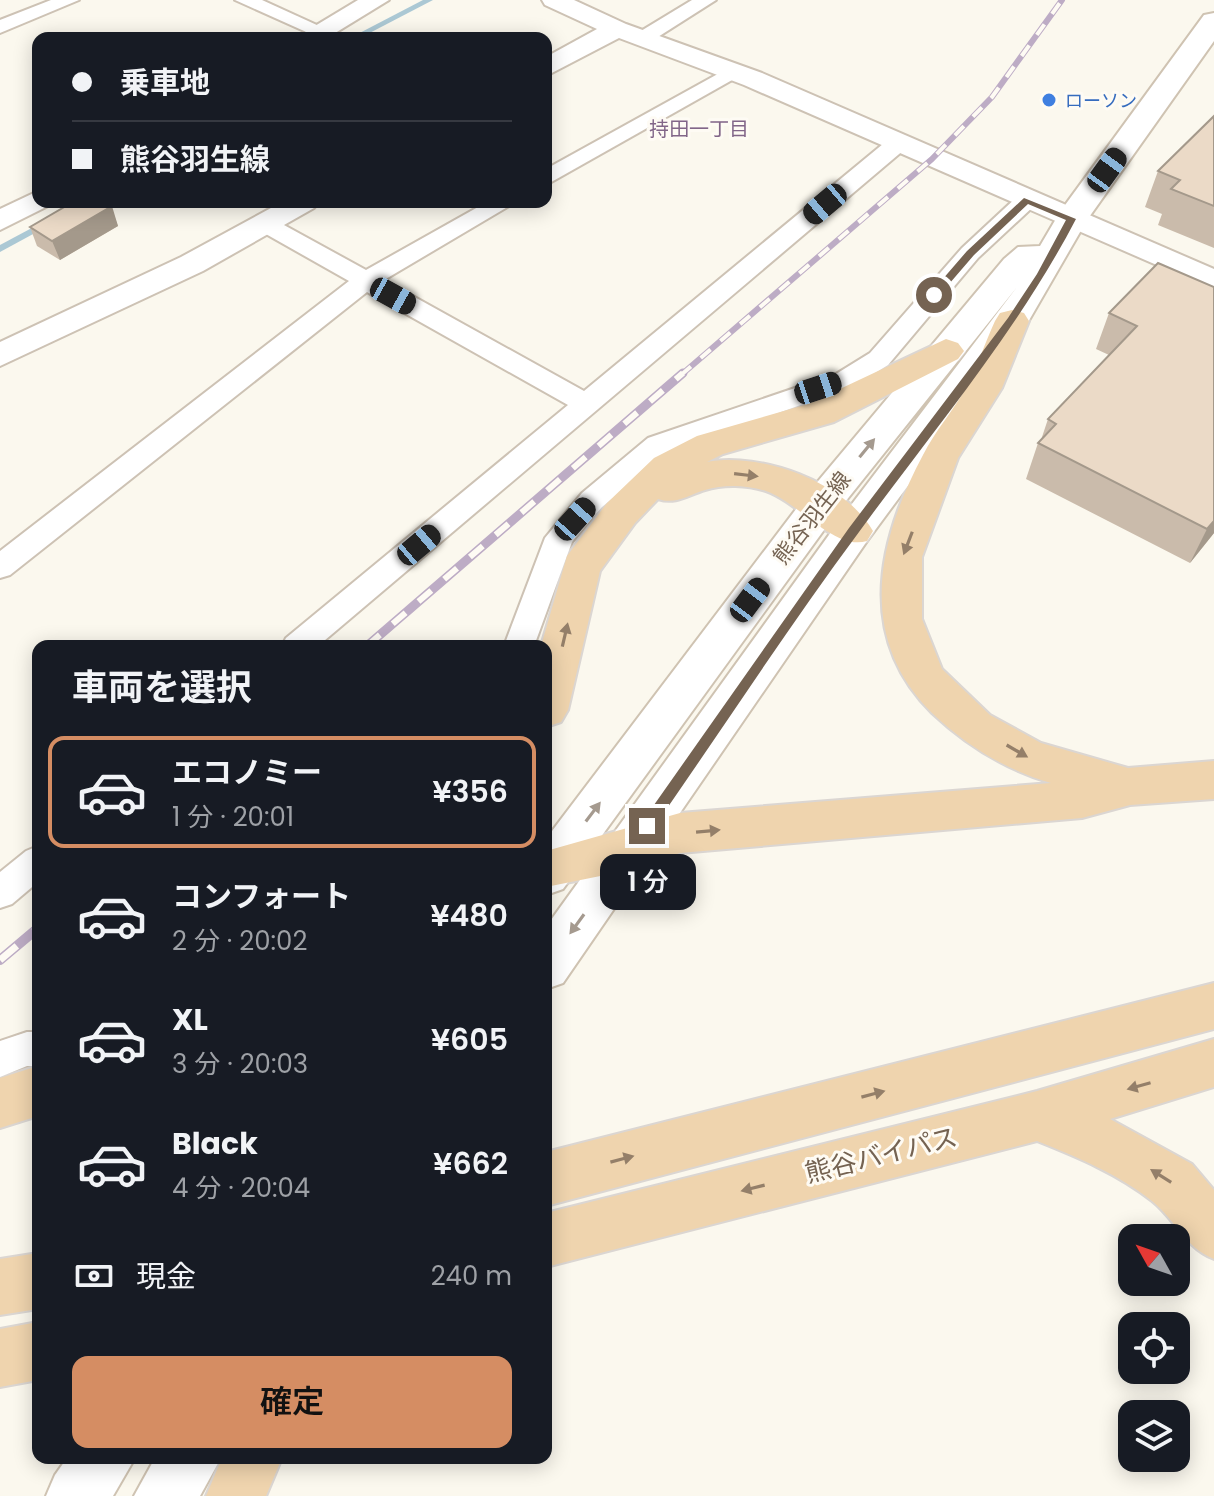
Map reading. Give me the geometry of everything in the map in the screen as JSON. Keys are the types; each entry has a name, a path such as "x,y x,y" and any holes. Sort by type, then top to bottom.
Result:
{"highway":[{"path":"1012,321 984,388 940,457 902,557 901,619 925,679 975,727 1029,758 1130,786"},
{"path":"552,685 581,567 621,513 667,467 710,445 821,413 946,351"},
{"path":"621,513 682,482 722,472 776,478 823,502 853,531"},
{"path":"552,871 680,833 1082,799 1130,786 1214,780"},
{"path":"552,1177 1214,1006"},
{"name":"熊谷バイパス","path":"552,1238 1037,1116 1214,1063"},
{"path":"0,1103 32,1093"},
{"path":"1037,1116 1111,1145 1173,1183 1214,1232"},
{"path":"0,1287 32,1282"},
{"path":"0,1358 32,1352"},
{"path":"236,1496 249,1464"}],"main road":[{"name":"熊谷羽生線","path":"552,959 853,531 1012,321 1042,274 1071,219 1214,21"},
{"name":"熊谷羽生線","path":"552,867 823,502 1016,266 1071,219"},
{"path":"76,1496 100,1464"},
{"path":"164,1496 187,1464"}],"street":[{"path":"0,27 69,0"},
{"path":"245,0 310,32"},
{"path":"318,32 377,0"},
{"path":"554,0 630,33 734,71 1214,280"},
{"path":"552,66 706,0"},
{"path":"552,175 734,71"},
{"path":"304,640 897,144"},
{"path":"521,640 559,538 592,500 658,445 845,380 879,359 970,253 1027,200"},
{"path":"0,221 32,203"},
{"path":"0,355 192,264 293,208"},
{"path":"0,567 365,281 493,208"},
{"path":"265,224 588,405"},
{"path":"0,893 32,866"},
{"path":"0,1059 32,1051"}],"building":[{"path":"1214,116 1214,206 1171,189 1180,180 1158,171"},
{"path":"63,208 109,208 52,241 30,227"},
{"path":"1158,263 1214,287 1214,521 1207,529 1038,443 1056,424 1048,419 1137,326 1109,313"}],"waterway":[{"path":"366,32 429,0"},
{"path":"0,249 43,225"}],"railway":[{"path":"681,375 932,159 992,97 1062,0"},
{"path":"374,640 683,373"},
{"path":"0,960 32,933"}],"place":[{"name":"ローソン","path":"1049,100"}],"district":[{"name":"持田一丁目","path":"699,129"}],"route":[{"path":"647,826 853,531 1012,321 1042,274 1071,219 1027,200 970,253 934,295"}]}
